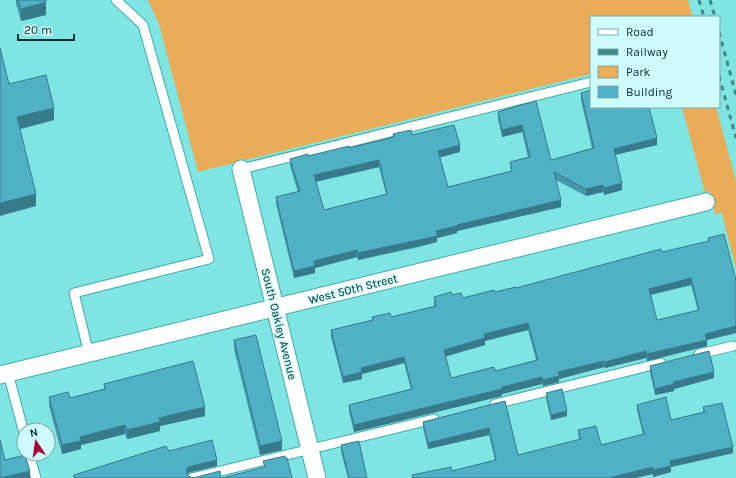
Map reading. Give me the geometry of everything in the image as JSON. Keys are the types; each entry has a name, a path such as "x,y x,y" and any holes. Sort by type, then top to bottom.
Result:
{"street":[{"name":"South Oakley Avenue","path":"241,169 317,478"},
{"name":"West 50th Street","path":"4,374 706,202"}],"lane":[{"path":"89,354 74,294 209,259 143,25 116,0"},
{"path":"241,169 590,82"},
{"path":"687,357 733,346"},
{"path":"487,406 672,361"},
{"path":"4,374 20,422"},
{"path":"192,478 441,417"},
{"path":"32,462 36,478"}],"green space":[{"path":"148,0 688,0 693,16 590,16 590,74 198,172 159,24"},
{"path":"682,108 716,108 736,181 736,269 722,213 715,214 710,191 705,193"}],"building":[{"path":"18,0 46,0 46,2 21,9"},
{"path":"0,48 9,84 46,75 54,108 17,117 36,194 0,203"},
{"path":"590,90 590,108 649,108 657,138 614,149 622,183 604,188 603,185 586,189 554,172 561,200 436,231 437,236 358,253 357,250 314,261 315,266 294,271 276,197 300,191 290,159 349,146 349,148 394,137 393,134 411,130 412,135 454,125 460,145 438,151 448,187 512,171 510,162 530,157 522,125 502,130 498,112 536,101 551,160 594,148 581,93","holes":["379,160 387,194 324,210 314,175"]},
{"path":"724,234 736,280 736,326 705,334 707,340 647,354 646,351 558,372 559,376 543,380 542,377 502,387 502,389 354,425 349,405 412,389 404,357 361,368 362,372 343,377 331,330 373,320 372,317 390,313 391,317 436,306 434,297 451,292 452,295 461,293 463,298 494,290 495,292 516,288 661,249 662,252 709,241 708,238","holes":["691,278 699,310 657,320 649,289","528,323 538,360 495,371 494,367 451,378 444,350 485,338 484,334"]},
{"path":"256,335 282,441 260,446 234,340"},
{"path":"709,351 714,372 673,382 674,384 655,389 650,366"},
{"path":"193,361 205,407 159,418 160,422 127,430 125,425 80,437 81,441 62,445 49,397 68,392 70,398 105,389 104,384"},
{"path":"562,389 567,411 551,415 546,393"},
{"path":"666,397 671,420 705,412 703,407 722,403 733,447 670,461 671,466 653,470 653,467 609,478 413,478 412,475 451,467 452,471 496,460 489,428 428,443 423,422 505,401 518,455 581,439 578,430 596,426 601,445 644,434 637,405"},
{"path":"0,440 5,460 16,457 16,462 27,462 30,471 0,478"},
{"path":"212,440 217,460 188,467 186,471 188,476 193,478 74,478 74,475 166,446 169,451"},
{"path":"359,441 367,478 349,478 341,445"},
{"path":"285,456 285,458 287,458 292,478 222,478 265,467 263,461"},
{"path":"220,471 221,478 193,478"}],"railway":[{"path":"699,0 704,16"},
{"path":"710,0 715,16"},
{"path":"720,36 736,95"},
{"path":"720,80 736,138"}]}
